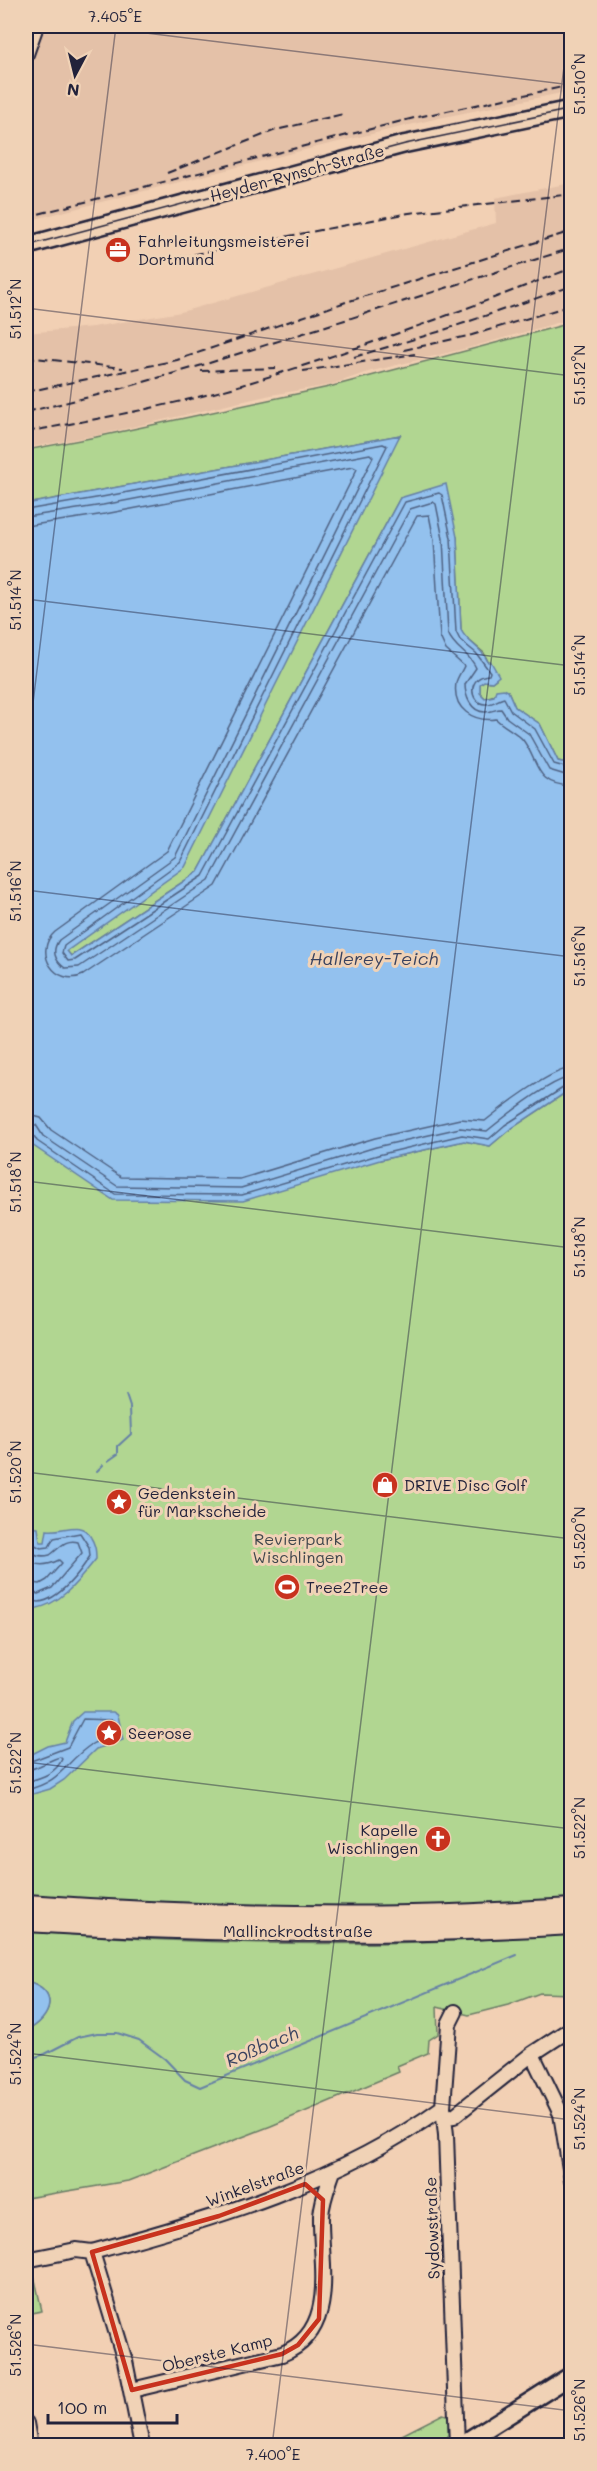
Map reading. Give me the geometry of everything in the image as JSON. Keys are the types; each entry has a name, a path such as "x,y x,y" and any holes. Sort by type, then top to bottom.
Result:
{"highway":[{"name":"Mallinckrodtstraße","path":"26,1905 221,1914 412,1916 572,1909"},
{"name":"Mallinckrodtstraße","path":"26,1921 261,1932 381,1932 572,1924"}],"main road":[{"name":"Heyden-Rynsch-Straße","path":"26,246 405,144 572,109"},
{"path":"458,2445 572,2375"}],"street":[{"path":"26,54 36,26"},
{"name":"Sydowstraße","path":"455,2012 449,2024 444,2112 458,2445"},
{"name":"Winkelstraße","path":"26,2260 76,2250 93,2253 219,2216 305,2184 444,2112 454,2116 532,2054 572,2028"},
{"path":"532,2054 561,2114 572,2181"},
{"path":"420,2123 446,2135"},
{"name":"Oberste Kamp","path":"132,2390 282,2354 298,2345 311,2332 319,2319 323,2302 323,2200 333,2171"},
{"path":"305,2184 323,2200"},
{"path":"93,2253 114,2319 132,2390 142,2445"},
{"path":"26,2423 30,2445"}],"highlighted area":[{"path":"305,2184 323,2200 319,2319 298,2345 282,2354 132,2390 92,2252 219,2216"}],"shaded area":[{"path":"26,26 571,26 571,91 439,118 292,153 35,219 33,209 26,210"},
{"path":"571,183 571,319 468,348 368,372 330,385 271,395 98,435 26,448 26,333 93,327 181,312 496,223 495,198"}],"green space":[{"path":"571,323 571,764 558,761 540,724 515,707 508,691 485,698 480,693 480,684 496,679 484,653 464,636 461,630 457,537 400,498 198,872 71,956 67,951 400,435 26,504 26,450 329,387"},
{"name":"Revierpark Wischlingen","path":"571,1089 571,1901 298,1907 162,1904 26,1896 26,1130 32,1145 380,1160 464,1141 490,1146 509,1130"},
{"path":"26,1931 162,1940 298,1943 435,1942 571,1934 571,1994 540,1993 508,2005 469,2015 437,2007 438,2034 429,2040 428,2053 397,2066 399,2072 271,2126 128,2181 26,2198 26,2031 42,2019 49,2005 44,1991 26,1982"},
{"path":"31,2262 42,2311 26,2314 26,2263"},
{"path":"443,2414 450,2416 448,2439 425,2445 392,2446 394,2439"}],"water":[{"name":"Hallerey-Teich","path":"400,435 185,867 67,951 71,956 198,872 400,498 446,484 457,537 461,630 482,652 488,662 491,662 499,676 492,682 484,681 480,684 480,693 485,698 494,696 496,690 508,691 515,707 540,724 558,761 571,764 571,1089 509,1130 490,1146 464,1141 380,1160 243,1201 113,1200 32,1145 26,1130 26,504"},
{"path":"26,1527 38,1528 40,1542 45,1542 47,1530 81,1528 90,1536 96,1552 96,1559 69,1590 53,1602 34,1609 26,1603"},
{"path":"83,1712 113,1712 118,1715 123,1740 96,1749 64,1780 50,1789 26,1796 26,1757 48,1746 65,1742 73,1721"},
{"path":"26,1982 44,1991 49,2005 42,2019 26,2031"}],"waterway":[{"path":"108,1461 118,1454 118,1446 131,1434 130,1407 126,1395"},
{"path":"97,1471 103,1465"},
{"name":"Roßbach","path":"26,2060 45,2054 78,2037 97,2033 117,2033 139,2040 165,2059 185,2080 200,2087 517,1955"}],"tram line":[{"path":"26,246 405,144 572,109"}],"railway":[{"path":"26,217 418,117 572,85"},
{"path":"167,173 276,130 343,114"},
{"path":"154,262 409,213 572,194"},
{"path":"26,392 177,360 343,303 572,231"},
{"path":"26,412 106,393 206,364 572,248"},
{"path":"26,432 157,407 235,387 405,331 572,268"},
{"path":"354,357 438,332 572,286"},
{"path":"404,350 472,335 572,305"},
{"path":"303,371 415,354"},
{"path":"26,357 123,368"},
{"path":"201,371 276,368"}],"place":[{"name":"Fahrleitungsmeisterei Dortmund","path":"118,250"},
{"name":"DRIVE Disc Golf","path":"385,1485"},
{"name":"Gedenkstein für Markscheide","path":"119,1502"},
{"name":"Tree2Tree","path":"287,1587"},
{"name":"Seerose","path":"109,1733"},
{"name":"Kapelle Wischlingen","path":"438,1839"}]}
